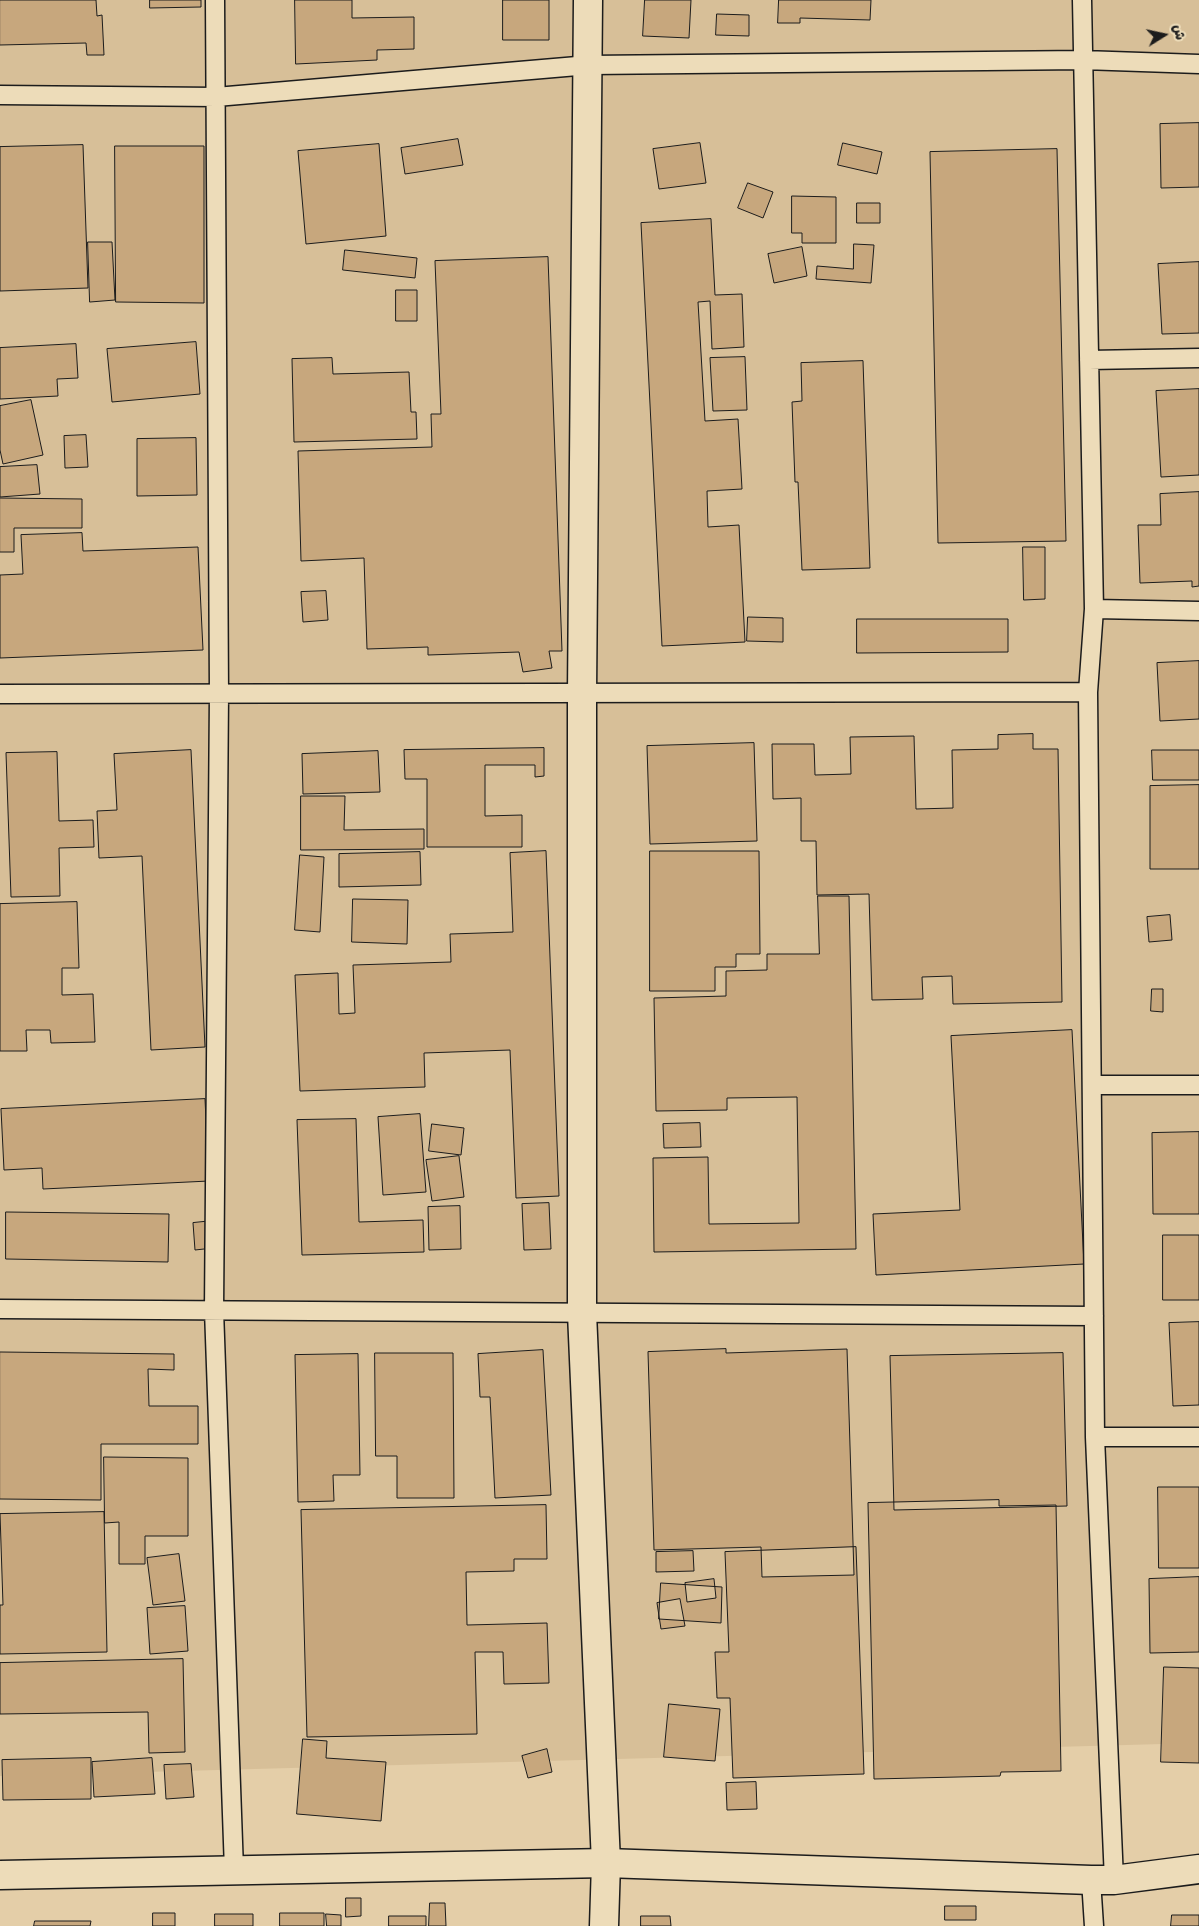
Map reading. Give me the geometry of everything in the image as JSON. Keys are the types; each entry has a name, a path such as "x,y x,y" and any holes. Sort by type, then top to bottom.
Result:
{"street":[{"path":"588,0 589,65 582,693 582,1313 606,1863 604,1926"},
{"path":"0,1875 606,1863 1103,1880 1199,1869"}],"lane":[{"path":"215,0 219,694 214,1310 234,1870"},
{"path":"1082,0 1094,609 1088,692 1095,1437 1103,1880 1094,1926"},
{"path":"0,95 216,97 589,65 1083,60 1199,64"},
{"path":"1089,360 1199,358"},
{"path":"1094,609 1199,611"},
{"path":"0,694 1088,692"},
{"path":"1092,1085 1199,1085"},
{"path":"0,1309 1094,1316"},
{"path":"1095,1437 1199,1437"}],"shaded area":[{"path":"0,0 1199,0 1199,1743 0,1776"}],"building":[{"path":"0,0 96,0 97,16 102,15 104,55 87,55 86,43 0,45"},
{"path":"150,0 201,0 201,7 150,8"},
{"path":"295,0 352,0 352,18 414,17 414,49 377,50 377,60 296,64"},
{"path":"503,0 549,0 549,40 503,40"},
{"path":"645,0 691,0 689,38 643,36"},
{"path":"779,0 871,0 870,20 800,18 800,23 778,23"},
{"path":"717,14 749,15 749,36 716,35"},
{"path":"1199,123 1199,187 1161,188 1160,124"},
{"path":"458,139 463,165 405,174 401,148"},
{"path":"700,143 706,183 659,189 653,149"},
{"path":"843,143 882,152 877,174 838,165"},
{"path":"379,144 386,236 306,244 298,151"},
{"path":"83,145 88,288 0,291 0,147"},
{"path":"115,146 204,146 204,303 116,302"},
{"path":"1057,149 1066,541 938,543 930,152"},
{"path":"748,183 773,192 763,218 738,208"},
{"path":"792,196 836,197 836,243 802,243 802,233 792,233"},
{"path":"857,203 880,203 880,223 857,223"},
{"path":"711,219 715,295 742,294 744,347 712,349 710,301 698,302 705,421 738,419 742,489 707,491 708,527 739,525 745,642 662,646 641,223"},
{"path":"88,242 112,242 115,300 90,302"},
{"path":"854,244 874,245 871,283 816,279 817,266 853,269"},
{"path":"802,247 807,276 774,283 768,254"},
{"path":"345,250 417,258 415,278 343,270"},
{"path":"548,257 562,651 549,651 552,668 523,672 519,652 428,655 428,647 367,649 364,558 301,561 298,451 432,447 431,414 441,414 435,261"},
{"path":"1199,262 1199,333 1162,334 1158,264"},
{"path":"396,290 417,290 417,321 396,321"},
{"path":"196,342 200,394 112,402 107,349"},
{"path":"76,344 78,378 57,379 58,396 0,399 0,348"},
{"path":"745,357 747,410 713,411 710,358"},
{"path":"332,358 333,374 409,372 411,412 416,412 417,439 294,442 292,359"},
{"path":"863,361 870,568 802,570 798,482 795,482 792,402 802,401 801,363"},
{"path":"1199,389 1199,475 1161,477 1156,391"},
{"path":"31,400 43,455 3,464 0,450 0,406"},
{"path":"86,435 88,467 65,468 64,436"},
{"path":"196,438 197,495 137,496 137,439"},
{"path":"37,465 40,494 0,497 0,467"},
{"path":"1199,492 1199,586 1192,587 1192,581 1140,583 1138,525 1161,525 1160,494"},
{"path":"0,498 82,499 82,528 14,528 14,552 0,552"},
{"path":"82,533 83,551 198,547 203,650 0,658 0,575 23,574 21,535"},
{"path":"1023,547 1045,547 1045,599 1024,600"},
{"path":"326,591 328,620 303,622 301,592"},
{"path":"748,617 783,618 783,642 747,641"},
{"path":"857,619 1008,619 1008,652 857,653"},
{"path":"1199,661 1199,719 1160,721 1157,663"},
{"path":"1033,734 1033,749 1058,749 1062,1002 953,1004 952,976 922,977 923,999 872,1000 869,894 817,895 816,841 801,841 801,798 773,799 772,744 814,744 815,775 851,774 850,737 914,736 916,809 953,808 952,750 998,749 998,735"},
{"path":"754,743 757,841 650,844 647,746"},
{"path":"544,748 544,776 535,777 535,765 485,765 485,816 522,815 522,847 427,847 427,779 405,779 404,750"},
{"path":"191,750 205,1047 151,1050 142,856 99,858 97,811 117,810 114,754"},
{"path":"1152,750 1199,750 1199,780 1153,780"},
{"path":"378,751 380,792 303,794 302,754"},
{"path":"57,752 59,821 93,820 94,847 59,848 60,896 11,897 6,753"},
{"path":"1199,785 1199,869 1150,869 1150,786"},
{"path":"301,796 345,796 344,830 424,829 424,849 301,850"},
{"path":"546,851 559,1196 516,1198 510,1050 424,1053 425,1087 300,1091 295,975 338,973 339,1014 355,1013 353,965 451,962 450,934 513,932 510,853"},
{"path":"650,851 759,851 760,954 736,954 736,967 715,967 715,991 650,991"},
{"path":"420,852 421,885 339,887 339,854"},
{"path":"300,855 324,857 320,932 295,930"},
{"path":"818,896 849,896 856,1249 654,1252 653,1158 708,1157 709,1224 799,1223 797,1097 727,1098 727,1110 656,1111 654,998 726,996 726,971 767,970 767,954 819,954"},
{"path":"353,899 408,900 407,944 352,942"},
{"path":"77,902 79,968 62,968 62,995 93,994 95,1042 51,1043 50,1030 26,1030 27,1051 0,1051 0,904"},
{"path":"1170,915 1172,940 1149,942 1147,917"},
{"path":"1152,989 1163,989 1163,1012 1151,1011"},
{"path":"1072,1030 1084,1264 876,1275 873,1214 960,1210 951,1036"},
{"path":"205,1099 209,1181 43,1189 42,1168 4,1170 1,1109"},
{"path":"420,1114 426,1192 383,1195 378,1117"},
{"path":"356,1119 359,1222 423,1220 424,1252 302,1255 297,1120"},
{"path":"700,1123 701,1147 664,1148 663,1124"},
{"path":"432,1124 464,1128 461,1155 429,1151"},
{"path":"1199,1132 1199,1214 1153,1214 1152,1133"},
{"path":"459,1156 464,1197 432,1201 426,1160"},
{"path":"549,1203 551,1249 524,1250 522,1204"},
{"path":"460,1206 461,1249 429,1250 428,1207"},
{"path":"6,1212 169,1214 168,1262 6,1259"},
{"path":"212,1221 213,1248 195,1250 193,1223"},
{"path":"1163,1235 1199,1235 1199,1300 1163,1300"},
{"path":"1199,1322 1199,1405 1173,1406 1169,1323"},
{"path":"726,1349 726,1353 847,1349 854,1575 762,1577 761,1547 654,1550 648,1352"},
{"path":"543,1350 551,1495 495,1498 490,1397 480,1397 478,1354"},
{"path":"0,1352 174,1354 174,1370 148,1369 149,1406 198,1406 198,1444 101,1444 101,1500 0,1499"},
{"path":"375,1353 453,1353 454,1498 397,1498 397,1456 376,1456"},
{"path":"1063,1353 1067,1506 894,1510 890,1356"},
{"path":"358,1354 360,1475 333,1475 334,1501 298,1502 295,1355"},
{"path":"104,1457 188,1458 188,1536 145,1536 145,1564 119,1564 119,1522 105,1523"},
{"path":"1158,1487 1199,1487 1199,1568 1159,1568"},
{"path":"999,1500 999,1506 1056,1505 1061,1771 1001,1772 1000,1776 874,1779 868,1503"},
{"path":"546,1505 547,1559 514,1559 514,1571 466,1572 467,1625 547,1623 549,1683 504,1684 503,1652 475,1652 477,1734 307,1737 301,1510"},
{"path":"104,1512 107,1652 0,1654 0,1605 3,1605 0,1514"},
{"path":"856,1547 864,1774 733,1778 730,1698 717,1698 715,1652 729,1652 725,1552"},
{"path":"693,1551 694,1571 656,1572 656,1552"},
{"path":"179,1554 185,1601 153,1605 147,1558"},
{"path":"1199,1577 1199,1652 1150,1653 1149,1579"},
{"path":"714,1579 716,1598 687,1602 685,1583"},
{"path":"661,1583 722,1587 721,1623 659,1619"},
{"path":"680,1599 685,1626 661,1629 657,1603"},
{"path":"185,1606 188,1651 150,1654 147,1608"},
{"path":"183,1659 185,1752 149,1753 148,1712 0,1714 0,1663"},
{"path":"1164,1667 1199,1668 1199,1763 1161,1762"},
{"path":"669,1704 720,1709 715,1761 664,1757"},
{"path":"303,1739 327,1741 326,1758 386,1762 381,1821 297,1814"},
{"path":"547,1749 552,1772 528,1778 522,1756"},
{"path":"91,1758 91,1799 3,1800 2,1760"},
{"path":"152,1758 155,1794 94,1797 92,1762"},
{"path":"191,1764 194,1797 166,1799 164,1765"},
{"path":"756,1782 757,1809 727,1810 726,1783"},
{"path":"346,1898 361,1898 361,1916 346,1917"},
{"path":"430,1903 445,1903 446,1926 429,1926"},
{"path":"945,1906 976,1906 976,1920 945,1920"},
{"path":"153,1913 175,1913 175,1926 153,1926"},
{"path":"280,1913 324,1913 324,1926 280,1926"},
{"path":"215,1914 253,1914 253,1926 215,1926"},
{"path":"326,1914 341,1915 341,1926 327,1926"},
{"path":"1172,1915 1199,1915 1199,1926 1171,1926"},
{"path":"389,1916 426,1916 426,1926 389,1926"},
{"path":"641,1916 670,1916 671,1926 641,1926"},
{"path":"35,1921 91,1921 90,1926 34,1926"}]}
